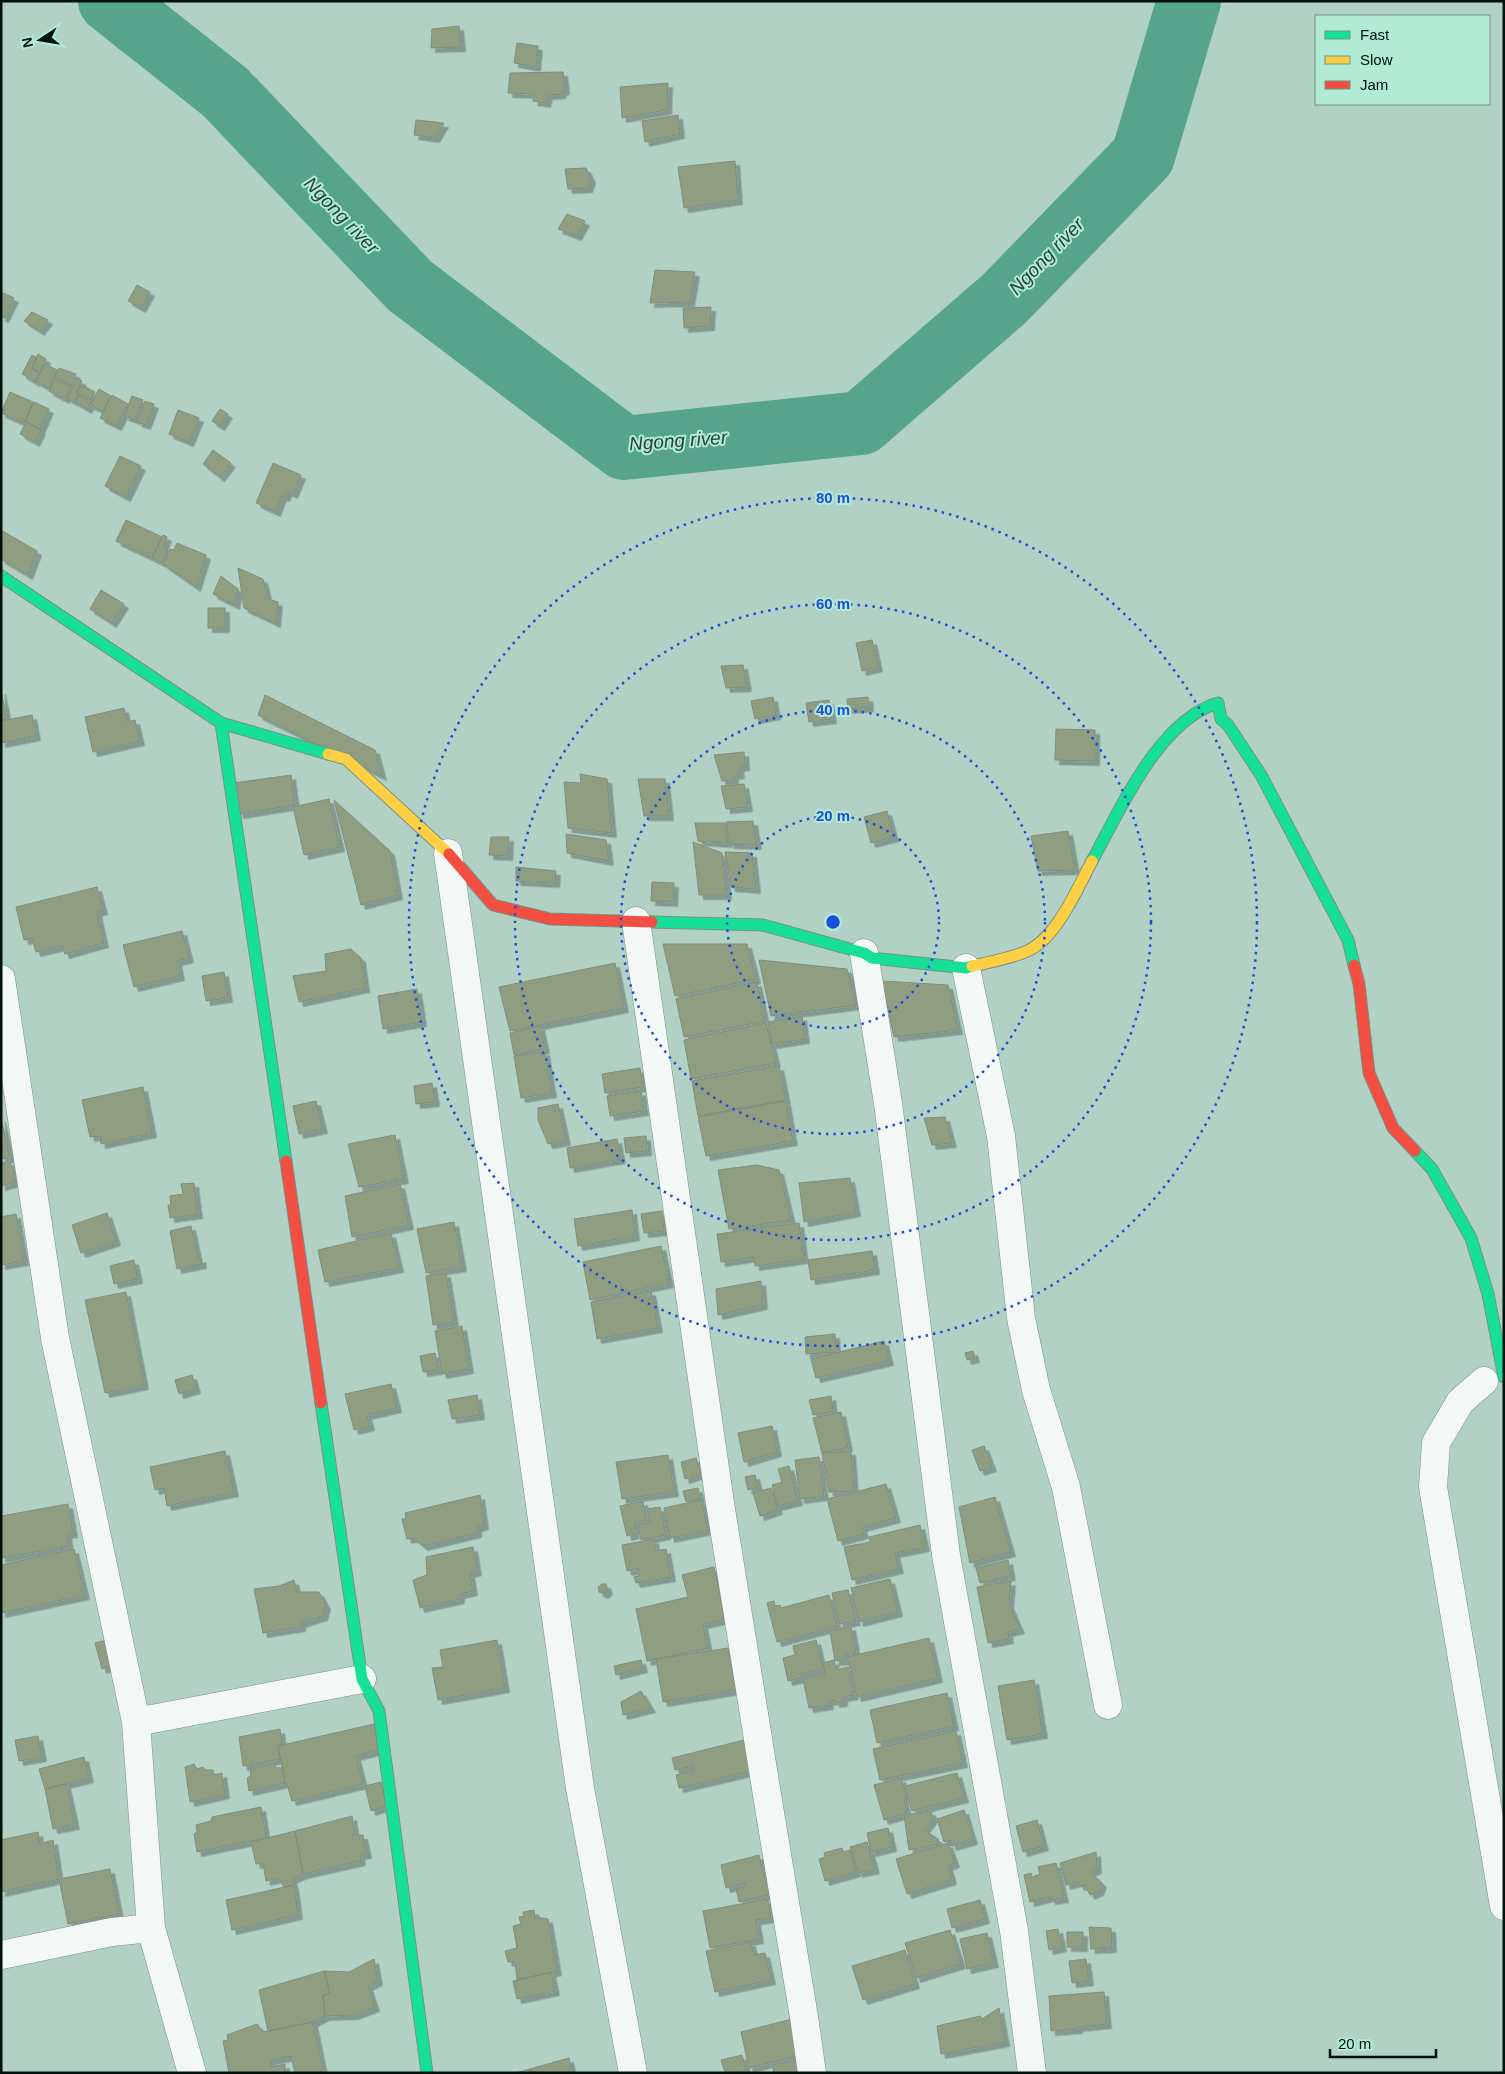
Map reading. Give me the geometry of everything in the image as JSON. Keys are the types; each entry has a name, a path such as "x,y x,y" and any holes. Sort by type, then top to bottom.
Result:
{"street":[{"path":"1,576 222,722 346,760 448,853 493,905 550,919 763,925 864,953 872,958 966,968 1026,952 1045,940 1063,914 1144,768 1172,732 1204,707 1218,703 1221,719 1228,725 1261,775 1348,940 1359,984 1370,1073 1393,1128 1432,1169 1471,1238 1488,1294 1494,1379 1460,1402 1436,1443 1434,1487 1504,1906"},
{"path":"222,722 362,1679 379,1711 427,2073"},
{"path":"448,853 580,1788 632,2073"},
{"path":"636,921 720,1503 812,2073"},
{"path":"864,953 888,1103 946,1555 1012,1921 1032,2073"},
{"path":"966,968 1001,1136 1021,1318 1036,1390 1066,1487 1108,1705"},
{"path":"1,979 55,1338 136,1722 150,1928 192,2073"},
{"path":"136,1722 362,1679"},
{"path":"1,1955 112,1932 150,1928"}],"building":[{"path":"459,26 461,47 431,48 432,29"},
{"path":"517,43 538,46 536,67 514,63"},
{"path":"563,72 565,90 561,94 548,95 546,103 533,101 535,94 508,93 510,73"},
{"path":"668,83 667,110 622,118 620,87"},
{"path":"678,115 680,134 645,142 642,121"},
{"path":"416,120 444,123 435,138 414,135"},
{"path":"735,161 738,200 684,208 678,167"},
{"path":"586,168 591,179 588,188 568,189 565,169"},
{"path":"567,214 585,221 577,236 558,229"},
{"path":"655,270 695,272 690,302 650,303"},
{"path":"137,285 150,292 141,308 128,301"},
{"path":"1,292 14,298 4,318 1,317"},
{"path":"711,307 710,326 684,328 683,308"},
{"path":"32,312 48,320 40,331 24,321"},
{"path":"38,354 46,359 40,372 32,368"},
{"path":"32,355 37,358 31,368 39,373 35,382 22,374"},
{"path":"45,364 57,370 49,389 36,381"},
{"path":"59,368 76,374 71,386 55,377"},
{"path":"55,379 71,387 65,399 49,391"},
{"path":"77,379 82,381 76,393 79,394 74,402 67,398"},
{"path":"81,385 95,392 91,400 77,393"},
{"path":"99,389 111,396 103,411 90,405"},
{"path":"10,392 33,402 24,423 1,413"},
{"path":"79,395 91,402 87,409 75,402"},
{"path":"112,395 128,404 117,426 100,418"},
{"path":"132,396 143,400 136,420 124,416"},
{"path":"145,401 154,404 146,425 137,422"},
{"path":"34,402 49,409 40,429 25,421"},
{"path":"220,409 228,414 220,426 212,421"},
{"path":"178,410 199,418 189,442 169,434"},
{"path":"26,422 41,430 35,442 20,434"},
{"path":"213,450 231,463 220,477 203,464"},
{"path":"120,456 141,466 126,497 105,486"},
{"path":"273,463 301,475 293,494 288,491 285,497 282,496 276,512 256,503"},
{"path":"126,520 162,537 152,558 116,541"},
{"path":"1,530 37,551 28,575 1,559"},
{"path":"163,535 167,537 163,547 168,550 162,563 152,558"},
{"path":"177,543 206,555 196,587 163,564 170,549 174,550"},
{"path":"238,568 263,579 268,599 278,602 276,623 244,608"},
{"path":"221,576 238,589 235,605 213,594"},
{"path":"101,590 124,604 112,623 90,609"},
{"path":"208,608 225,608 225,628 208,628"},
{"path":"872,640 878,667 862,671 856,643"},
{"path":"743,665 747,687 726,688 721,666"},
{"path":"1,690 7,719 1,720"},
{"path":"265,695 375,750 382,776 258,715"},
{"path":"773,697 776,715 755,719 751,701"},
{"path":"868,697 869,707 848,709 847,699"},
{"path":"829,700 832,719 809,722 806,703"},
{"path":"124,708 127,722 135,720 140,741 93,752 85,717"},
{"path":"32,715 36,736 1,743 1,721"},
{"path":"1056,729 1095,730 1095,761 1055,760"},
{"path":"744,752 745,766 739,767 740,774 734,775 734,779 722,781 714,755"},
{"path":"580,774 607,779 612,833 568,828 564,782 581,783"},
{"path":"291,775 295,805 239,814 234,783"},
{"path":"638,779 665,779 669,816 644,816"},
{"path":"744,784 748,807 726,809 721,786"},
{"path":"329,799 340,847 304,855 293,807"},
{"path":"334,800 390,851 398,895 361,905"},
{"path":"887,811 894,837 871,843 864,817"},
{"path":"753,821 757,845 730,844 726,822"},
{"path":"695,823 725,823 728,843 698,841"},
{"path":"1068,831 1075,870 1038,871 1031,836"},
{"path":"566,834 606,840 609,861 567,853"},
{"path":"491,837 509,837 508,856 489,855"},
{"path":"693,842 722,853 727,895 699,895"},
{"path":"725,852 752,853 756,889 731,887"},
{"path":"516,867 556,871 555,883 516,881"},
{"path":"652,882 674,883 673,902 651,901"},
{"path":"97,887 103,910 97,912 104,943 65,954 62,946 36,952 32,938 24,940 16,907"},
{"path":"182,931 189,958 177,961 180,976 134,987 123,945"},
{"path":"663,944 747,944 756,979 675,996"},
{"path":"351,949 361,958 365,988 299,1002 293,976 326,971 325,954"},
{"path":"759,960 847,969 857,1005 771,1016"},
{"path":"615,963 624,1008 510,1031 499,987"},
{"path":"224,972 228,998 206,1001 202,976"},
{"path":"882,981 948,985 958,1030 894,1037"},
{"path":"757,982 765,1021 684,1037 676,999"},
{"path":"417,989 422,1022 383,1029 378,996"},
{"path":"802,1016 805,1039 772,1044 768,1022"},
{"path":"766,1023 776,1063 691,1079 684,1040"},
{"path":"540,1026 545,1049 514,1055 510,1033"},
{"path":"545,1051 552,1093 521,1098 514,1056"},
{"path":"779,1066 786,1100 698,1116 692,1081"},
{"path":"640,1068 643,1087 605,1093 602,1074"},
{"path":"432,1083 435,1102 416,1104 414,1086"},
{"path":"143,1087 152,1133 101,1144 100,1136 90,1137 82,1100"},
{"path":"641,1091 644,1111 610,1116 607,1096"},
{"path":"316,1101 323,1129 299,1134 293,1106"},
{"path":"786,1101 793,1141 706,1156 698,1117"},
{"path":"558,1104 566,1141 548,1144 538,1120 538,1108"},
{"path":"945,1117 952,1143 932,1145 924,1118"},
{"path":"1,1118 10,1158 1,1159"},
{"path":"395,1135 404,1179 359,1187 348,1144"},
{"path":"646,1136 647,1151 626,1153 624,1138"},
{"path":"617,1139 621,1159 570,1168 567,1148"},
{"path":"10,1161 15,1182 1,1186 1,1163"},
{"path":"757,1165 779,1170 791,1220 729,1229 718,1170"},
{"path":"850,1178 856,1212 804,1222 799,1183"},
{"path":"194,1183 198,1214 170,1218 168,1205 171,1205 170,1196 183,1194 181,1184"},
{"path":"400,1184 409,1225 352,1237 345,1196"},
{"path":"632,1210 635,1236 578,1246 574,1219"},
{"path":"662,1211 664,1231 644,1233 641,1214"},
{"path":"107,1213 116,1241 81,1253 72,1225"},
{"path":"16,1214 24,1261 1,1265 1,1217"},
{"path":"454,1222 462,1267 426,1273 417,1229"},
{"path":"799,1223 804,1259 755,1266 754,1257 721,1262 717,1234"},
{"path":"191,1226 198,1259 201,1258 202,1264 177,1269 170,1231"},
{"path":"391,1233 399,1268 325,1282 318,1250"},
{"path":"661,1246 669,1283 590,1300 583,1262"},
{"path":"872,1251 875,1270 811,1280 808,1260"},
{"path":"134,1260 138,1279 114,1284 110,1266"},
{"path":"446,1273 454,1322 433,1325 426,1276"},
{"path":"761,1281 763,1305 718,1315 716,1289"},
{"path":"651,1291 658,1328 597,1339 591,1302"},
{"path":"126,1292 144,1385 105,1393 85,1300"},
{"path":"462,1326 469,1369 442,1374 435,1331"},
{"path":"835,1334 836,1352 806,1354 805,1337"},
{"path":"884,1341 889,1361 816,1378 811,1359"},
{"path":"973,1351 975,1358 967,1360 965,1353"},
{"path":"435,1353 438,1370 423,1372 420,1356"},
{"path":"192,1375 196,1389 179,1394 175,1380"},
{"path":"391,1384 397,1408 367,1415 370,1426 354,1430 345,1394"},
{"path":"477,1395 480,1415 452,1419 448,1400"},
{"path":"831,1396 833,1411 813,1415 809,1400"},
{"path":"841,1412 848,1447 822,1453 813,1418"},
{"path":"772,1426 777,1452 744,1462 738,1433"},
{"path":"984,1446 992,1467 980,1471 972,1450"},
{"path":"225,1451 234,1492 167,1506 164,1488 155,1490 150,1467"},
{"path":"851,1451 854,1491 829,1492 822,1453"},
{"path":"668,1455 674,1492 622,1499 616,1462"},
{"path":"819,1457 824,1496 800,1499 795,1460"},
{"path":"696,1458 701,1474 685,1479 681,1462"},
{"path":"789,1466 798,1501 777,1506 772,1485 782,1482 778,1469"},
{"path":"755,1475 758,1487 748,1490 745,1477"},
{"path":"886,1484 896,1518 862,1527 864,1534 838,1541 827,1499"},
{"path":"698,1488 700,1499 686,1502 683,1491"},
{"path":"771,1488 778,1510 760,1516 753,1493"},
{"path":"480,1495 484,1525 477,1527 477,1533 423,1546 414,1538 407,1539 402,1519 406,1518 405,1513"},
{"path":"995,1497 1011,1552 970,1563 959,1507"},
{"path":"701,1500 708,1530 670,1538 664,1508"},
{"path":"643,1501 646,1520 634,1523 635,1534 627,1536 620,1506"},
{"path":"68,1504 73,1533 67,1534 69,1546 1,1558 1,1516"},
{"path":"660,1507 666,1535 641,1540 638,1525 650,1523 647,1509"},
{"path":"920,1525 925,1547 895,1553 899,1569 852,1580 844,1547 870,1542 869,1537"},
{"path":"654,1539 656,1551 666,1549 671,1577 636,1583 634,1577 639,1576 639,1569 627,1571 622,1545"},
{"path":"473,1547 477,1571 470,1573 473,1591 460,1594 460,1599 420,1608 413,1580 427,1575 426,1557"},
{"path":"74,1549 85,1595 1,1613 1,1565"},
{"path":"1008,1560 1011,1576 980,1583 976,1568"},
{"path":"714,1567 725,1619 703,1624 708,1648 647,1661 636,1609 688,1597 682,1575"},
{"path":"890,1579 898,1612 859,1622 851,1588"},
{"path":"294,1580 297,1592 319,1592 326,1605 323,1616 301,1623 301,1627 263,1633 254,1589 279,1586"},
{"path":"1011,1581 1009,1604 1020,1629 1008,1632 1009,1639 988,1643 977,1587"},
{"path":"606,1584 608,1590 604,1594 599,1592 598,1587"},
{"path":"848,1590 856,1621 839,1624 832,1593"},
{"path":"829,1595 837,1626 777,1642 767,1603 774,1601 775,1606 780,1605 781,1608"},
{"path":"851,1626 856,1653 844,1655 845,1660 835,1661 830,1631"},
{"path":"115,1638 121,1663 102,1669 95,1643"},
{"path":"929,1638 938,1678 857,1697 847,1657"},
{"path":"497,1640 505,1688 438,1700 432,1668 443,1667 440,1650"},
{"path":"816,1640 823,1669 800,1674 801,1678 788,1681 783,1658 795,1655 793,1646"},
{"path":"728,1648 736,1690 663,1702 656,1659"},
{"path":"641,1660 643,1668 616,1675 614,1666"},
{"path":"834,1660 836,1670 848,1667 854,1695 843,1697 843,1702 835,1703 835,1700 828,1701 829,1705 809,1708 803,1679 825,1674 823,1663"},
{"path":"1034,1680 1043,1734 1007,1740 998,1686"},
{"path":"641,1691 651,1708 623,1715 621,1702"},
{"path":"947,1693 954,1726 877,1743 870,1710"},
{"path":"374,1724 378,1750 356,1756 363,1784 292,1801 287,1784 285,1783 278,1746"},
{"path":"280,1729 282,1745 278,1746 280,1759 243,1766 239,1737"},
{"path":"956,1731 963,1763 880,1780 873,1749"},
{"path":"38,1736 42,1757 19,1761 15,1740"},
{"path":"748,1739 756,1770 679,1788 676,1775 694,1771 693,1766 675,1770 672,1758"},
{"path":"84,1757 89,1778 45,1789 39,1769"},
{"path":"275,1763 276,1768 283,1768 285,1783 249,1791 247,1778 251,1776 250,1770"},
{"path":"194,1764 197,1769 203,1767 205,1770 213,1770 214,1775 222,1773 225,1794 190,1802 185,1767"},
{"path":"957,1773 964,1798 912,1811 905,1786"},
{"path":"901,1778 907,1798 904,1799 907,1813 884,1820 874,1785"},
{"path":"381,1782 386,1806 371,1811 365,1786"},
{"path":"66,1784 75,1825 53,1829 45,1789"},
{"path":"261,1807 266,1838 197,1852 194,1834 197,1832 196,1825 211,1821 212,1817"},
{"path":"964,1810 973,1840 952,1846 950,1840 944,1842 937,1819"},
{"path":"931,1811 933,1818 924,1830 938,1839 938,1844 909,1850 904,1815"},
{"path":"352,1816 355,1835 363,1835 367,1854 360,1855 361,1861 303,1874 295,1831"},
{"path":"1037,1820 1044,1846 1023,1852 1016,1826"},
{"path":"888,1828 892,1847 871,1852 867,1833"},
{"path":"295,1831 303,1874 292,1879 294,1885 284,1887 278,1878 266,1881 263,1863 256,1864 251,1842"},
{"path":"38,1832 40,1844 53,1840 59,1879 1,1892 1,1840"},
{"path":"867,1842 875,1869 858,1873 850,1847"},
{"path":"948,1843 955,1863 948,1866 952,1880 907,1894 896,1859"},
{"path":"842,1848 843,1852 850,1850 856,1872 825,1881 819,1859 825,1857 824,1853"},
{"path":"1096,1852 1097,1869 1090,1872 1102,1883 1099,1891 1090,1895 1085,1885 1080,1886 1078,1882 1066,1885 1060,1863"},
{"path":"759,1855 764,1876 775,1873 780,1892 739,1902 736,1889 746,1886 745,1883 726,1888 721,1865"},
{"path":"1056,1863 1064,1898 1051,1900 1050,1897 1030,1902 1024,1875 1031,1873 1032,1877 1040,1874 1038,1867"},
{"path":"110,1869 119,1914 68,1924 59,1879"},
{"path":"294,1885 298,1915 232,1930 226,1900"},
{"path":"768,1899 771,1918 756,1920 759,1939 710,1948 703,1911"},
{"path":"980,1900 985,1919 952,1928 947,1909"},
{"path":"534,1910 535,1917 548,1919 557,1971 517,1980 515,1961 508,1962 505,1951 517,1948 513,1926 521,1924 519,1917 524,1916 523,1912"},
{"path":"1089,1927 1111,1928 1112,1948 1091,1949"},
{"path":"1058,1929 1062,1947 1049,1950 1046,1931"},
{"path":"950,1930 961,1964 916,1978 905,1943"},
{"path":"1067,1932 1083,1932 1083,1947 1067,1947"},
{"path":"987,1933 994,1963 967,1969 960,1939"},
{"path":"751,1942 754,1955 765,1953 771,1980 715,1992 706,1951"},
{"path":"905,1950 915,1984 863,2000 852,1966"},
{"path":"374,1959 378,1981 368,1986 375,2007 354,2015 325,2016 323,1996 330,1993 324,1971 349,1972"},
{"path":"1086,1959 1089,1981 1072,1983 1069,1961"},
{"path":"324,1971 330,1993 323,1996 325,2016 313,2022 268,2031 259,1990"},
{"path":"551,1972 555,1991 517,1999 513,1981"},
{"path":"1104,1992 1107,2024 1051,2031 1049,1996"},
{"path":"999,2008 1005,2042 941,2054 937,2026 980,2016 982,2019"},
{"path":"792,2019 801,2055 749,2068 741,2032"},
{"path":"313,2022 323,2070 311,2073 295,2073 291,2056 271,2060 272,2067 285,2064 285,2073 229,2073 223,2041 228,2040 227,2035 257,2024 263,2032"},
{"path":"742,2055 747,2071 725,2073 721,2060"},
{"path":"569,2058 572,2073 531,2073 530,2069"},
{"path":"805,2059 808,2073 774,2073 772,2065"},
{"path":"530,2069 531,2073 515,2073"}],"waterway":[{"name":"Ngong river","path":"110,1 225,92 410,286 624,448 861,423 1004,299 1143,156 1189,1"}],"traffic: fast":[{"path":"1,576 221,723 328,754"},
{"path":"1092,861 1143,769 1160,747 1177,728 1197,713 1218,703 1221,719 1228,725 1261,775 1348,940 1354,965"},
{"path":"221,723 286,1161"},
{"path":"652,922 763,925 864,953 872,958 966,968 972,966"},
{"path":"1415,1151 1432,1169 1471,1238 1488,1294 1504,1377"},
{"path":"321,1403 362,1679 379,1711 427,2073"}],"traffic: slow":[{"path":"328,754 346,759 449,854"},
{"path":"972,966 1012,957 1036,946 1046,937 1064,913 1092,861"}],"traffic: jam":[{"path":"449,854 493,905 550,919 652,922"},
{"path":"1354,965 1359,984 1369,1073 1393,1128 1415,1151"},
{"path":"286,1161 321,1403"}]}
